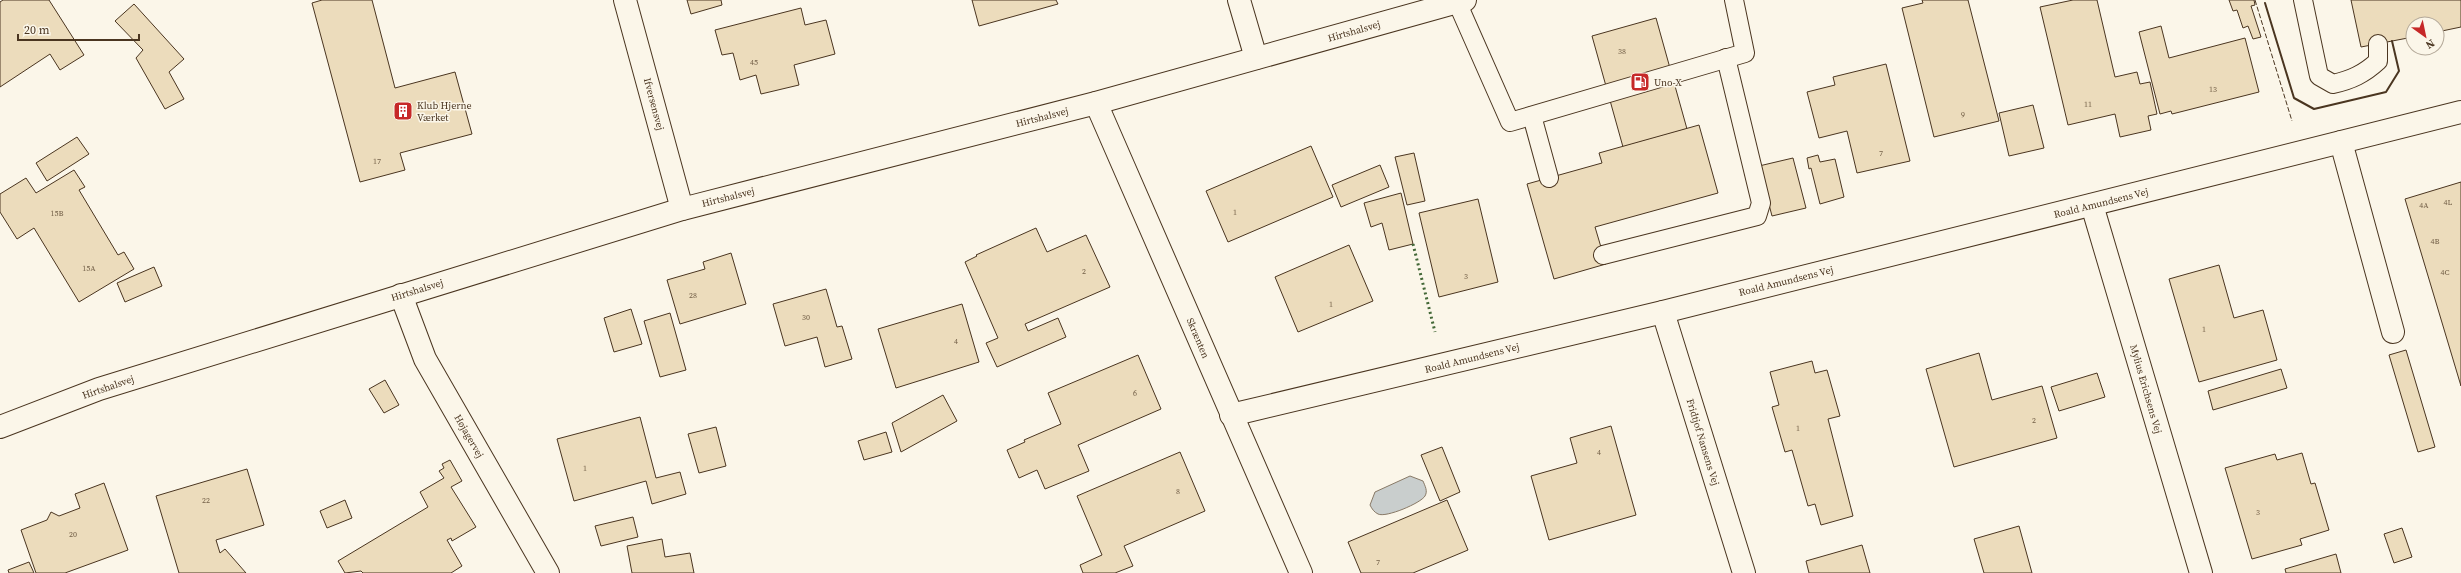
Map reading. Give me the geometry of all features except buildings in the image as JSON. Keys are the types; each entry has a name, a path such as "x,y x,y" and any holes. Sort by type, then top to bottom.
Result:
{"street":[{"name":"Ifversensvej","path":"625,0 682,209"},
{"path":"1240,0 1256,58"},
{"name":"Hirtshalsvej","path":"0,427 100,389 682,209 1096,102 1461,1"},
{"name":"Skrænten","path":"1096,102 1301,573"},
{"name":"Roald Amundsens Vej","path":"1231,415 1663,312 2461,112"},
{"path":"2341,142 2394,332"},
{"name":"Mylius Erichsens Vej","path":"2092,205 2201,573"},
{"name":"Højagervej","path":"401,295 425,359 548,573"},
{"name":"Fridtjof Nansens Vej","path":"1663,312 1744,573"}],"lane":[{"path":"1461,1 1510,122 1745,53 1734,0"},
{"path":"2303,0 2319,76 2332,84 2349,80 2366,72 2378,61 2378,44"},
{"path":"1603,255 1757,216 1761,203 1726,58"},
{"path":"1532,116 1549,178"}],"shaded area":[{"path":"1410,476 1423,481 1426,492 1422,499 1403,509 1388,514 1378,514 1372,509 1370,505 1375,492"}],"hedge":[{"path":"1413,244 1435,332"}],"fence":[{"path":"2255,0 2292,121"}],"wall":[{"path":"2265,3 2294,98 2314,109 2386,92 2399,71 2392,41"}],"place":[{"name":"Uno-X","path":"1640,82"},
{"name":"Klub Hjerne Værket","path":"403,111"}]}
